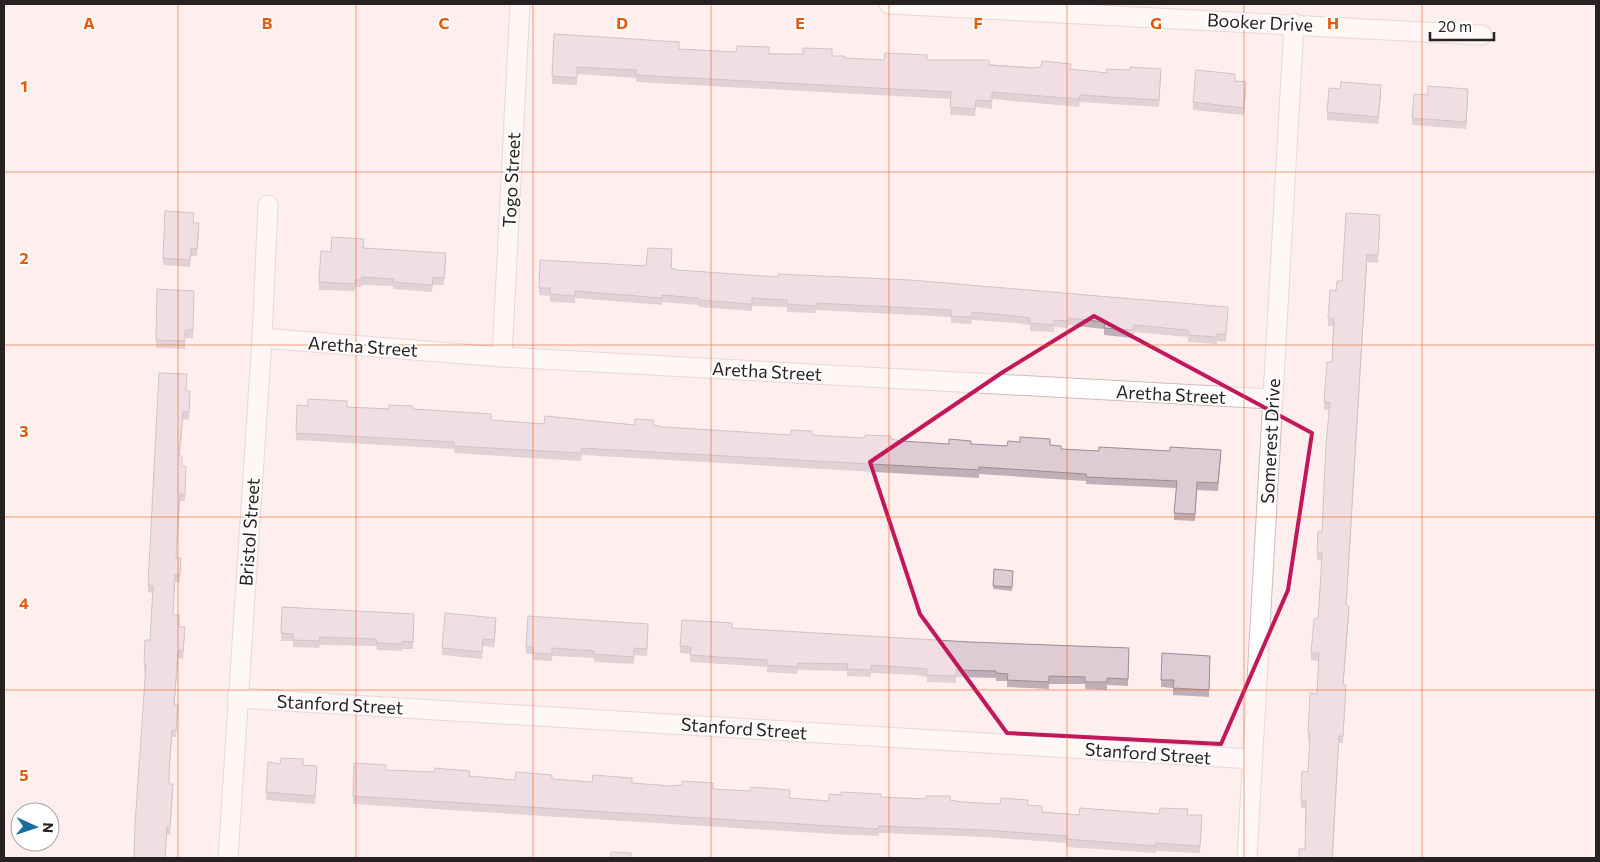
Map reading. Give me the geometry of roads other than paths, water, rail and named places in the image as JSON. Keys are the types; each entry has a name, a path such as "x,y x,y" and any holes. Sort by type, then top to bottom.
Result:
{"street":[{"name":"Togo Street","path":"502,357 520,4"},
{"name":"Booker Drive","path":"889,4 1294,23 1482,35"},
{"name":"Somerest Drive","path":"1247,858 1294,23"},
{"name":"Bristol Street","path":"228,858 262,338 268,205"},
{"name":"Aretha Street","path":"262,338 502,357 1272,399"},
{"name":"Stanford Street","path":"237,698 1252,759"}]}
